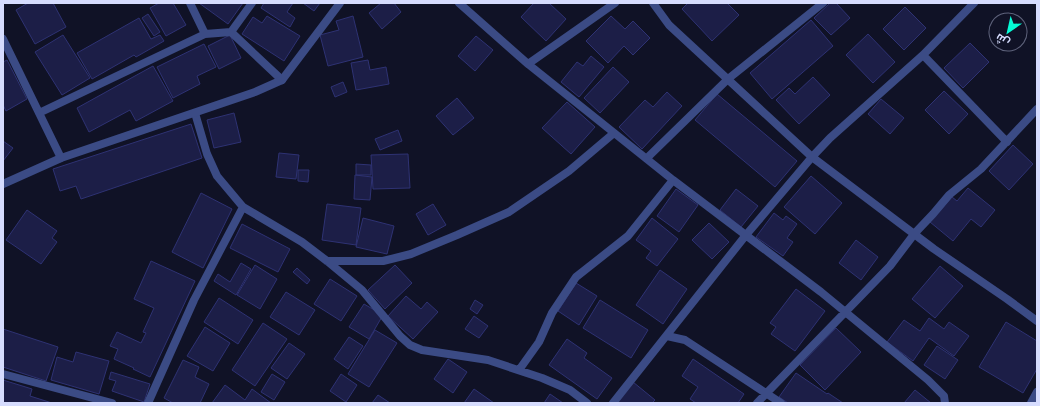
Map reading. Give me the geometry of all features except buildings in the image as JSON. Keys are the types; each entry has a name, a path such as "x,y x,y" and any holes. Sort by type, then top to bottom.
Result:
{"street":[{"path":"191,3 205,34"},
{"path":"230,32 252,3"},
{"path":"3,184 61,158 255,92 282,80 340,3"},
{"path":"458,3 528,64 614,133 820,292 928,380 944,396 945,403"},
{"path":"528,64 615,3"},
{"path":"653,3 669,25 812,157 934,249 1007,298 1037,321"},
{"path":"647,158 728,79 823,3"},
{"path":"613,403 746,235 812,157 830,138 923,55 974,3"},
{"path":"39,113 205,34 230,32 282,80"},
{"path":"3,39 61,158"},
{"path":"923,55 1007,142"},
{"path":"757,403 890,266 914,233 949,195 981,169 1037,109"},
{"path":"195,113 207,154 217,176 243,207 302,242 327,260 362,290 410,345 422,350 488,360 542,378 570,390 588,403"},
{"path":"327,260 383,261 411,254 509,212 569,171 614,133"},
{"path":"518,370 538,342 552,313 576,277 628,236 673,180"},
{"path":"148,403 194,300 243,207"},
{"path":"667,336 685,340 781,403"},
{"path":"3,374 112,403"},
{"path":"1032,403 1037,392"}]}
